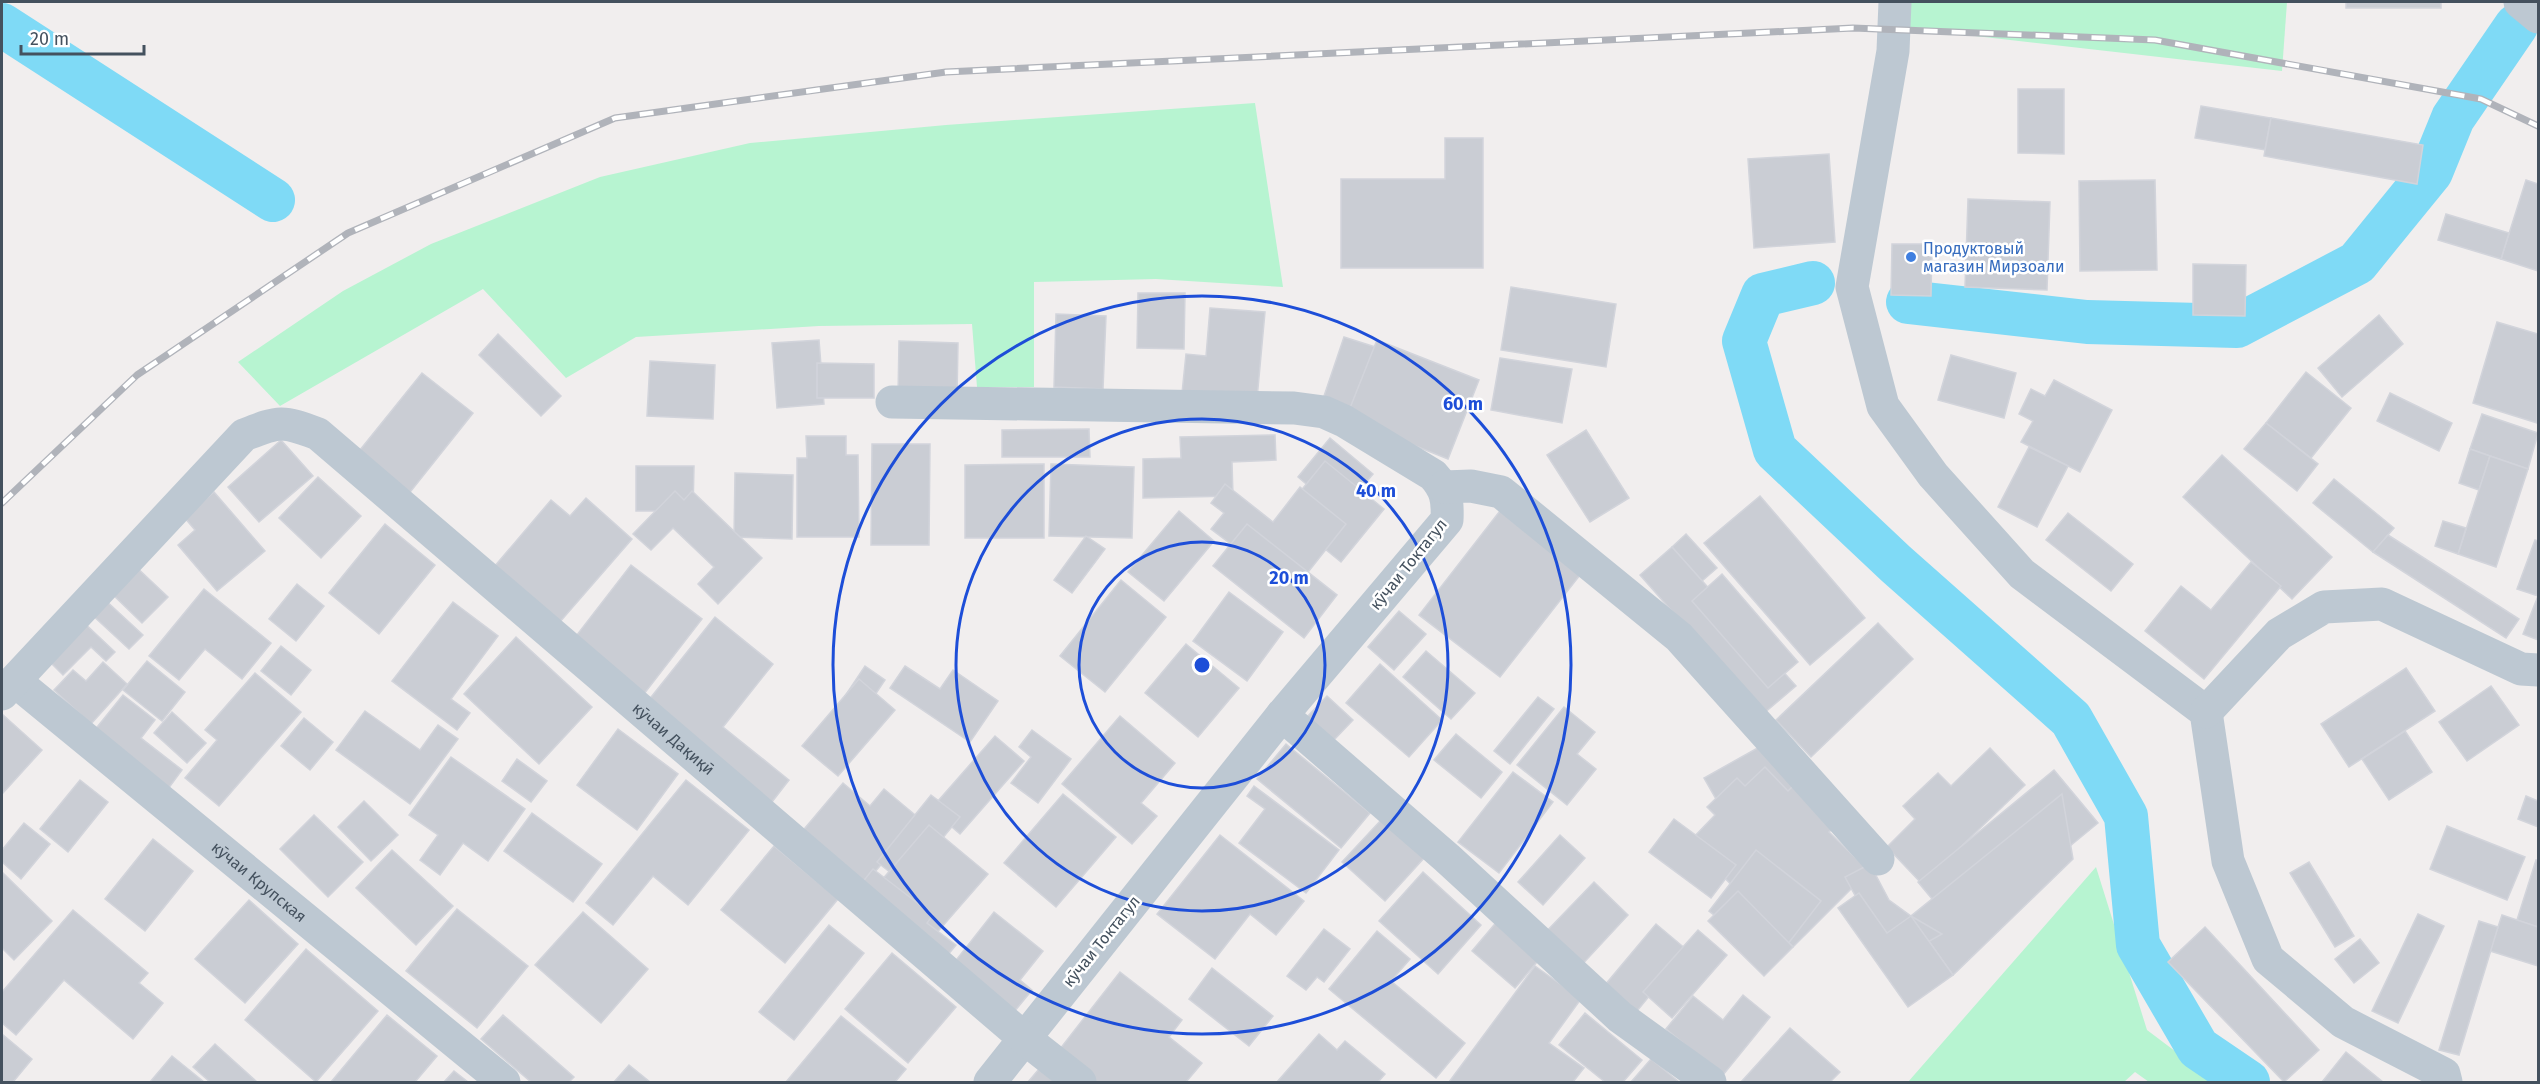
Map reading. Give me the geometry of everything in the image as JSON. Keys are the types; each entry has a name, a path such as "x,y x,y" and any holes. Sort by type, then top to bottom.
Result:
{"street":[{"path":"1895,2 1893,51 1852,287 1883,406 1933,474 2022,574 2206,712 2228,861 2268,959 2343,1022 2444,1074 2446,1083"},
{"path":"2520,2 2538,17"},
{"path":"892,402 1259,407 1324,412 1433,474 1444,487 1471,486 1501,492 1679,637 1878,859"},
{"name":"кӯчаи Дақиқӣ","path":"8,687 244,435 275,423 295,425 318,434 1024,1038 1080,1083"},
{"name":"кӯчаи Токтагул","path":"990,1083 1281,715 1447,520 1448,502 1444,487"},
{"path":"2206,712 2279,634 2324,607 2382,604 2521,669 2538,670"},
{"name":"кӯчаи Крупская","path":"8,687 504,1083"},
{"path":"1281,715 1447,858 1620,1017 1710,1083"}],"green space":[{"path":"1901,2 2287,2 2282,71 1897,27"},
{"path":"1255,103 1283,287 1156,279 1034,282 1034,387 977,387 972,324 819,326 636,337 566,378 483,289 280,406 238,362 343,291 431,244 600,177 750,143 946,125"},
{"path":"2096,867 2147,1030 2216,1082 2149,1082 2135,1072 2124,1082 1908,1082"}],"building":[{"path":"2346,2 2441,2 2441,8 2346,8"},
{"path":"2018,89 2064,89 2064,154 2018,153"},
{"path":"2201,106 2271,118 2265,150 2195,138"},
{"path":"2271,118 2423,145 2417,184 2264,156"},
{"path":"1445,138 1483,138 1483,268 1341,268 1341,179 1445,179"},
{"path":"1829,154 1835,242 1754,248 1748,159"},
{"path":"2155,180 2157,270 2080,271 2079,181"},
{"path":"2526,180 2538,184 2538,271 2501,259"},
{"path":"1968,199 2050,202 2047,290 1965,287"},
{"path":"2446,214 2509,233 2501,259 2438,240"},
{"path":"1892,244 1932,244 1931,296 1891,295"},
{"path":"2193,264 2246,265 2245,316 2193,315"},
{"path":"1511,287 1616,304 1606,367 1501,350"},
{"path":"1138,293 1185,293 1184,349 1137,348"},
{"path":"1210,308 1265,312 1257,399 1182,393 1186,354 1206,356"},
{"path":"1056,314 1106,316 1103,389 1054,387"},
{"path":"2379,315 2403,344 2342,397 2318,368"},
{"path":"2497,322 2538,334 2537,423 2473,403"},
{"path":"498,334 561,396 541,416 479,355"},
{"path":"1344,337 1388,351 1367,414 1323,399"},
{"path":"819,340 824,404 777,408 772,343"},
{"path":"1377,340 1479,380 1448,459 1346,418"},
{"path":"899,341 958,343 957,397 898,396"},
{"path":"1951,355 2016,373 2004,418 1938,400"},
{"path":"1500,358 1572,369 1562,423 1491,410"},
{"path":"650,361 715,365 713,419 647,416"},
{"path":"817,363 874,364 874,398 817,398"},
{"path":"2306,372 2351,408 2311,458 2266,423"},
{"path":"422,373 473,413 407,496 356,455"},
{"path":"2054,380 2112,410 2080,472 2021,442 2033,421 2019,414 2031,389 2045,396"},
{"path":"2390,393 2452,423 2439,451 2377,421"},
{"path":"2482,414 2538,433 2528,469 2470,449"},
{"path":"2266,423 2318,464 2297,491 2244,449"},
{"path":"1089,429 1090,457 1002,457 1002,430"},
{"path":"1586,430 1629,498 1590,522 1547,455"},
{"path":"1275,435 1276,460 1232,462 1233,496 1143,498 1143,459 1181,458 1180,437"},
{"path":"806,436 846,436 846,455 858,455 859,537 797,537 797,458 807,458"},
{"path":"1330,438 1373,474 1340,513 1298,477"},
{"path":"281,440 313,476 259,522 228,487"},
{"path":"872,444 930,444 929,545 871,545"},
{"path":"2029,447 2068,466 2037,527 1998,507"},
{"path":"2470,449 2490,456 2479,490 2459,483"},
{"path":"2222,455 2332,557 2292,599 2183,497"},
{"path":"2490,456 2528,469 2496,567 2458,554"},
{"path":"1325,461 1384,509 1341,562 1282,514"},
{"path":"1044,464 1044,538 965,538 965,465"},
{"path":"1051,464 1134,467 1132,538 1049,536"},
{"path":"636,466 694,466 693,511 636,511"},
{"path":"735,473 793,475 792,539 734,537"},
{"path":"318,477 361,516 321,558 279,518"},
{"path":"2334,479 2394,528 2373,552 2313,503"},
{"path":"1225,484 1273,522 1300,487 1346,524 1301,581 1322,597 1304,620 1231,563 1240,551 1211,529 1224,513 1211,503"},
{"path":"675,491 684,500 692,491 762,558 718,604 698,584 714,567 673,528 651,550 633,534"},
{"path":"214,492 265,551 217,591 178,545 195,530 184,517"},
{"path":"1760,496 1865,618 1810,665 1704,543"},
{"path":"586,498 632,539 559,623 494,567 551,500 570,516"},
{"path":"1503,507 1584,570 1500,677 1419,615"},
{"path":"1179,511 1214,541 1164,601 1128,572"},
{"path":"2068,513 2133,564 2111,591 2046,540"},
{"path":"2443,521 2466,528 2458,554 2435,546"},
{"path":"385,524 435,565 379,634 329,593"},
{"path":"1247,524 1337,595 1304,638 1213,566"},
{"path":"1686,534 1717,568 1702,581 1672,547"},
{"path":"2388,535 2519,619 2506,638 2373,552"},
{"path":"1086,536 1105,549 1072,593 1054,580"},
{"path":"2535,540 2538,541 2538,596 2517,589"},
{"path":"1672,547 1796,686 1763,714 1640,575"},
{"path":"2251,562 2281,586 2204,679 2145,631 2181,586 2211,610"},
{"path":"133,564 168,597 142,623 108,590"},
{"path":"631,565 702,619 637,703 566,649"},
{"path":"1722,574 1798,662 1768,688 1692,601"},
{"path":"1121,580 1166,617 1105,692 1060,656"},
{"path":"297,584 324,606 296,641 269,619"},
{"path":"204,589 271,643 242,679 205,649 179,680 149,656"},
{"path":"1229,592 1283,632 1247,681 1193,641"},
{"path":"2538,596 2538,640 2523,634"},
{"path":"103,598 143,635 129,649 89,612"},
{"path":"453,602 498,636 451,699 470,713 457,730 392,681"},
{"path":"1399,611 1426,634 1394,670 1368,647"},
{"path":"715,617 773,664 723,727 789,780 765,811 640,711"},
{"path":"80,619 115,652 106,661 91,647 63,675 44,656"},
{"path":"1878,623 1913,659 1811,757 1776,720"},
{"path":"516,637 592,707 539,764 464,694"},
{"path":"1186,644 1239,688 1198,737 1145,693"},
{"path":"281,646 311,670 291,695 261,671"},
{"path":"1426,651 1475,693 1451,719 1403,677"},
{"path":"147,661 185,692 162,721 123,690"},
{"path":"103,662 127,684 91,724 54,690 73,670 86,681"},
{"path":"1380,664 1442,720 1409,757 1346,703"},
{"path":"865,666 885,680 865,710 845,696"},
{"path":"905,666 940,689 953,670 998,701 970,742 890,688"},
{"path":"2406,668 2435,711 2349,767 2321,724"},
{"path":"255,673 301,712 219,806 185,778 217,740 205,730"},
{"path":"859,679 895,710 838,776 802,746"},
{"path":"2491,686 2519,725 2467,761 2439,722"},
{"path":"123,695 155,720 141,738 182,770 168,789 94,731"},
{"path":"1327,696 1353,720 1333,741 1307,717"},
{"path":"1538,697 1554,709 1510,764 1494,751"},
{"path":"1564,707 1595,732 1577,754 1596,769 1567,805 1517,765"},
{"path":"365,711 420,750 438,725 458,739 410,804 336,750"},
{"path":"172,712 206,743 187,763 154,733"},
{"path":"2,714 42,750 2,794"},
{"path":"1120,716 1175,763 1141,803 1157,816 1132,844 1062,784"},
{"path":"304,718 333,742 310,770 281,746"},
{"path":"618,729 678,774 637,830 577,785"},
{"path":"1032,730 1071,759 1038,803 1011,783 1031,757 1019,747"},
{"path":"2405,731 2432,772 2389,800 2362,759"},
{"path":"1456,734 1502,772 1481,798 1434,760"},
{"path":"995,736 1024,761 960,834 931,809"},
{"path":"1770,741 1806,804 1740,841 1704,778"},
{"path":"1286,744 1370,813 1341,848 1257,779"},
{"path":"1990,748 2025,785 1922,884 1887,847 1915,819 1903,806 1938,773 1951,786"},
{"path":"451,757 525,809 488,861 463,843 440,875 420,860 438,835 409,815"},
{"path":"517,759 547,781 531,802 502,781"},
{"path":"1765,767 1788,791 1797,782 1838,823 1829,832 1869,871 1793,947 1689,842 1715,815 1707,807 1737,778 1745,786"},
{"path":"2054,770 2098,823 1962,935 1918,882"},
{"path":"1513,772 1553,802 1499,873 1458,842"},
{"path":"80,780 108,802 68,852 40,829"},
{"path":"686,780 749,830 688,905 653,876 613,925 586,903"},
{"path":"843,783 870,806 884,789 920,819 862,887 800,834"},
{"path":"1254,786 1339,850 1306,893 1239,843 1265,809 1247,796"},
{"path":"1063,794 1116,837 1056,907 1004,863"},
{"path":"2062,794 2073,859 1953,975 1911,916"},
{"path":"931,795 960,817 905,884 877,862"},
{"path":"2526,796 2538,801 2538,827 2518,819"},
{"path":"364,801 398,835 371,861 338,827"},
{"path":"532,813 602,864 573,902 504,851"},
{"path":"314,815 363,862 328,897 280,849"},
{"path":"1382,819 1425,857 1385,901 1342,862"},
{"path":"1674,819 1736,865 1711,898 1649,852"},
{"path":"24,823 50,844 21,879 2,862 2,850"},
{"path":"929,825 988,874 927,944 869,895"},
{"path":"2447,826 2525,857 2507,900 2430,869"},
{"path":"1220,835 1304,901 1276,935 1250,914 1215,959 1157,914"},
{"path":"1560,835 1585,858 1543,905 1518,882"},
{"path":"153,839 193,871 145,931 105,899"},
{"path":"774,846 838,899 785,963 721,910"},
{"path":"392,850 453,906 416,945 356,888"},
{"path":"1756,850 1821,901 1774,962 1709,911"},
{"path":"2536,860 2538,861 2538,927 2517,920"},
{"path":"2309,862 2354,936 2335,947 2290,873"},
{"path":"1870,864 1889,900 1942,934 1917,948 1926,964 1900,977 1845,877"},
{"path":"873,869 933,915 927,923 956,945 946,957 857,889"},
{"path":"2,872 52,921 14,960 2,948"},
{"path":"1423,872 1481,925 1438,974 1379,921"},
{"path":"1594,882 1628,915 1577,970 1542,936"},
{"path":"1738,891 1793,947 1764,976 1708,921"},
{"path":"1859,893 1887,933 1911,916 1953,975 1908,1007 1838,908"},
{"path":"249,900 298,944 245,1003 195,959"},
{"path":"457,909 528,966 477,1028 406,971"},
{"path":"73,910 148,973 139,983 163,1003 133,1039 64,980 16,1035 2,1023 2,992"},
{"path":"583,912 648,969 601,1023 535,965"},
{"path":"994,912 1043,951 1020,980 1032,990 1014,1012 953,964"},
{"path":"2418,914 2444,926 2398,1023 2372,1011"},
{"path":"2502,915 2538,927 2538,966 2490,951"},
{"path":"1499,919 1542,956 1515,988 1472,951"},
{"path":"2479,921 2498,927 2459,1055 2439,1050"},
{"path":"1656,924 1687,950 1637,1011 1605,985"},
{"path":"829,925 864,953 794,1040 759,1012"},
{"path":"2205,927 2319,1050 2284,1082 2168,962"},
{"path":"1324,929 1350,949 1324,982 1317,977 1306,990 1287,976"},
{"path":"1698,930 1727,955 1672,1018 1643,992"},
{"path":"1377,931 1410,959 1391,981 1465,1043 1436,1078 1329,989"},
{"path":"2360,939 2379,963 2354,983 2335,959"},
{"path":"306,949 378,1011 316,1082 245,1020"},
{"path":"892,953 956,1007 908,1063 845,1009"},
{"path":"1535,966 1581,999 1549,1043 1584,1068 1573,1082 1449,1082"},
{"path":"1212,968 1273,1016 1249,1046 1189,999"},
{"path":"1120,972 1182,1020 1169,1037 1202,1063 1186,1082 1093,1082 1056,1054"},
{"path":"1743,995 1770,1017 1723,1075 1666,1029 1693,996 1723,1020"},
{"path":"1585,1013 1642,1060 1623,1082 1605,1082 1559,1045"},
{"path":"387,1015 437,1056 415,1082 331,1082"},
{"path":"503,1015 574,1077 569,1082 531,1082 481,1039"},
{"path":"841,1016 906,1069 895,1082 786,1082"},
{"path":"1790,1028 1840,1072 1830,1082 1741,1082"},
{"path":"2,1034 32,1059 13,1082 2,1082"},
{"path":"1319,1034 1337,1050 1345,1041 1385,1074 1378,1082 1277,1082"},
{"path":"215,1044 257,1082 210,1082 193,1067"},
{"path":"2346,1052 2383,1082 2322,1082"},
{"path":"172,1056 204,1082 150,1082"},
{"path":"1651,1059 1679,1082 1631,1082"},
{"path":"629,1065 650,1082 614,1082"},
{"path":"1039,1069 1056,1082 1028,1082"},
{"path":"454,1071 468,1082 444,1082"}],"waterway":[{"path":"2,25 273,200"},
{"path":"1908,302 2087,322 2237,326 2357,263 2431,172 2453,118 2516,26"},
{"path":"1813,283 1763,295 1744,341 1775,450 1896,564 2071,719 2126,816 2138,945 2198,1048 2248,1082"}],"railway":[{"path":"2,503 137,375 348,233 615,118 946,72 1853,28 2155,40 2481,99 2538,126"}],"place":[{"name":"Продуктовый магазин Мирзоали","path":"1911,257"}]}
